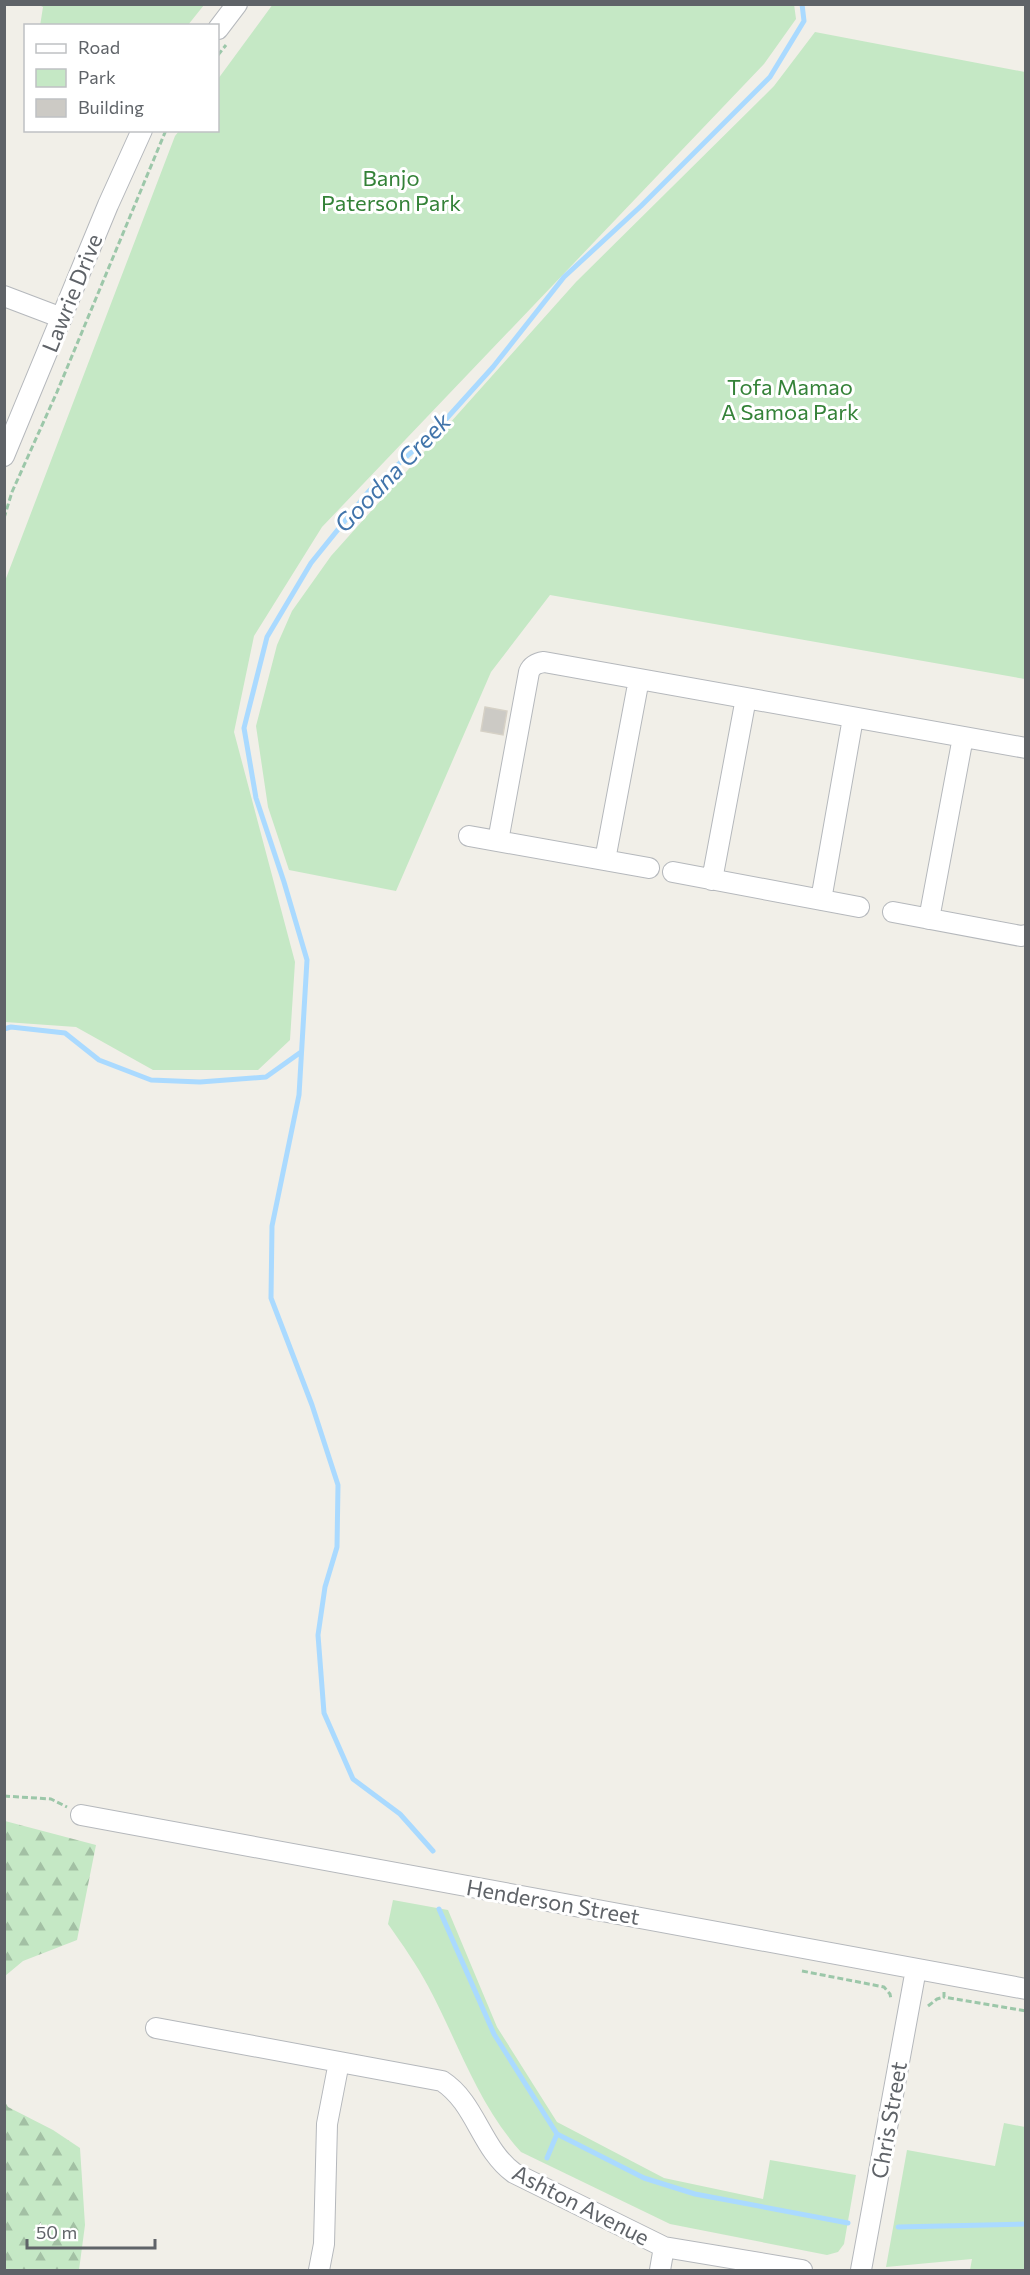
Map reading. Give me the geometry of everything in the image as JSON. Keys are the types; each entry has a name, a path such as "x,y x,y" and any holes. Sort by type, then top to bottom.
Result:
{"street":[{"path":"219,28 237,4"},
{"name":"Lawrie Drive","path":"4,456 108,205 141,132"},
{"path":"4,296 62,318"},
{"path":"498,842 531,668 544,662 1026,748"},
{"path":"605,860 639,679"},
{"path":"712,880 747,698"},
{"path":"821,900 853,718"},
{"path":"928,919 963,737"},
{"path":"469,836 649,868"},
{"path":"673,873 859,907"},
{"path":"893,912 1021,936 1026,935"},
{"name":"Henderson Street","path":"81,1815 1026,1989"},
{"name":"Chris Street","path":"861,2271 916,1970"},
{"name":"Ashton Avenue","path":"156,2028 442,2081 458,2093 496,2157 509,2169 664,2247 802,2271"},
{"path":"320,2271 324,2244 327,2124 339,2062"},
{"path":"660,2271 664,2247"}],"path":[{"path":"4,518 12,492 57,392 165,132"},
{"path":"4,1796 51,1799 81,1815"},
{"path":"926,2010 931,2002 944,1997"}],"green space":[{"path":"204,4 189,24 40,24 43,7 39,5"},
{"name":"Banjo Paterson Park","path":"273,4 794,4 796,19 764,64 322,527 254,636 234,732 295,962 290,1040 258,1070 153,1070 76,1027 5,1022 5,581 175,136 178,132 219,132 219,78"},
{"name":"Tofa Mamao A Samoa Park","path":"815,32 1025,72 1025,679 550,595 491,672 396,891 289,870 268,807 256,726 277,645 292,611 331,556 576,282 774,86"},
{"path":"5,1821 96,1845 77,1940 23,1961 5,1976"},
{"path":"393,1900 448,1910 497,2027 557,2122 664,2178 763,2199 770,2160 856,2175 844,2244 838,2252 827,2255 670,2224 521,2152 506,2134 481,2094 424,1978 388,1924"},
{"path":"5,2102 8,2107 53,2130 80,2148 85,2225 79,2270 5,2270"},
{"path":"1004,2123 1025,2127 1025,2270 970,2270 972,2259 886,2267 907,2150 995,2166"}],"building":[{"path":"485,707 507,711 503,735 481,731"}],"waterway":[{"name":"Goodna Creek","path":"433,1851 400,1814 353,1779 324,1713 318,1635 325,1587 337,1547 338,1485 312,1405 271,1298 272,1226 299,1095 307,960 256,798 244,728 267,637 311,563 369,491 438,428 493,367 564,277 641,206 770,77 804,21 802,4"},
{"name":"Goodna Creek","path":"4,1029 11,1027 65,1033 99,1060 151,1080 200,1082 266,1077 301,1052"},
{"path":"439,1909 494,2034 557,2134 644,2178 695,2194 848,2223"},
{"path":"547,2158 557,2134"},
{"path":"898,2227 1026,2224"}]}
